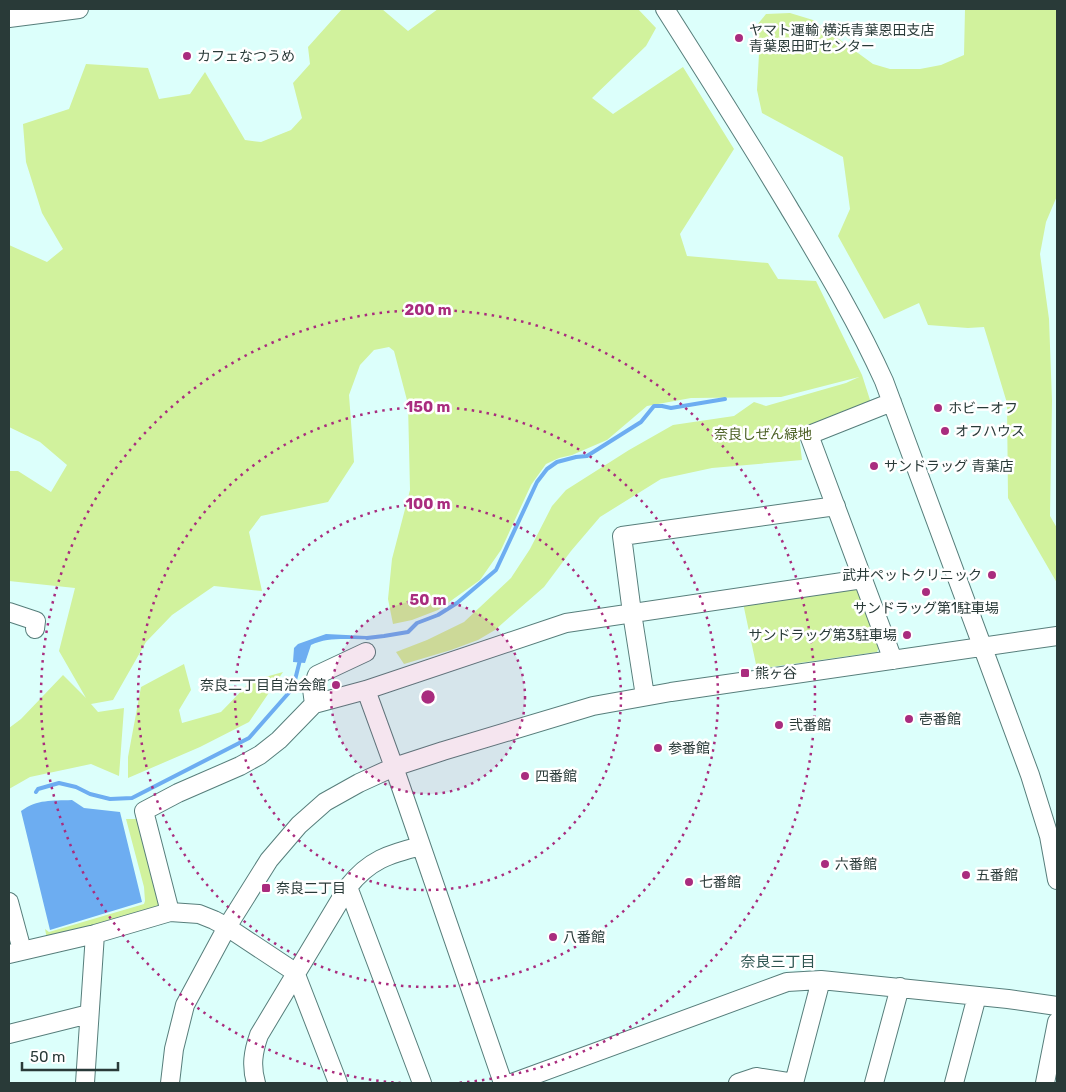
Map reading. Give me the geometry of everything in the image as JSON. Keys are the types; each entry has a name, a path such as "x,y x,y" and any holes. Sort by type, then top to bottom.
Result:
{"street":[{"path":"9,18 79,9"},
{"path":"665,9 828,273 868,345 892,402 1041,806 1057,880"},
{"path":"892,402 809,435 893,660"},
{"path":"645,696 622,536 836,506"},
{"path":"170,912 144,810 260,755 279,740 314,704 366,690 566,623 863,579"},
{"path":"9,612 36,621"},
{"path":"170,1083 174,1049 185,1005 227,927 269,860 299,825 325,802 359,782 394,767 593,706 645,696 1057,636"},
{"path":"314,704 312,689 317,676 366,652"},
{"path":"366,690 503,1083"},
{"path":"256,1083 252,1060 256,1041 295,972 348,887 357,875 371,864 394,853 421,846"},
{"path":"348,887 422,1083"},
{"path":"9,902 15,952 95,934 170,912 199,914 227,927 295,972 338,1083"},
{"path":"85,1083 95,934"},
{"path":"738,1083 756,1076 794,1083 821,980"},
{"path":"512,1083 787,982 821,980 1057,1006"},
{"path":"874,1083 900,988"},
{"path":"954,1083 978,996"},
{"path":"9,1034 89,1014"},
{"path":"1045,1083 1057,1022"}],"green space":[{"name":"奈良しぜん緑地","path":"342,9 382,9 408,31 438,9 638,9 656,28 646,46 592,98 613,114 683,67 734,149 680,234 687,256 768,263 778,279 816,281 862,375 871,403 818,423 799,435 802,460 712,468 661,479 600,517 544,587 495,630 478,640 404,664 396,652 427,640 464,622 511,578 530,549 552,506 566,490 629,450 673,425 734,416 754,402 766,406 846,383 859,377 781,397 691,398 647,406 607,440 546,464 531,485 501,550 480,580 438,610 412,620 393,624 388,599 392,559 410,490 408,404 394,351 389,347 374,350 360,365 349,395 354,462 328,502 261,516 249,532 262,591 214,586 172,615 146,642 113,700 91,704 98,712 124,708 119,776 91,764 30,777 9,789 9,728 21,719 63,675 86,698 59,651 75,588 9,581 9,471 18,471 51,492 67,465 40,442 9,427 9,245 47,262 63,249 42,213 26,162 23,124 69,109 86,64 148,68 159,99 190,94 205,72 245,140 261,142 291,130 302,118 293,83 310,64 308,47"},
{"path":"965,9 1057,9 1057,196 1046,222 1040,254 1049,319 1052,401 1050,516 1057,528 1057,583 1008,498 1007,403 984,327 968,328 928,325 919,303 884,319 838,236 850,209 843,157 762,113 757,90 759,54 757,25 766,14 790,13 813,20 873,64 890,69 920,69 941,65 964,55"},
{"path":"860,586 880,645 877,652 757,669 743,603"},
{"path":"184,664 191,690 179,710 182,723 221,712 251,681 283,672 249,722 200,747 128,778 128,757 141,687"},
{"path":"126,819 138,819 159,906 151,911 47,939 45,929 49,932 144,904 144,887"}],"water":[{"path":"326,634 370,636 370,639 333,639 318,642 311,645 305,663 293,662 294,648 298,644"},
{"path":"72,800 84,808 120,812 142,902 50,930 21,811 33,804"}],"waterway":[{"path":"367,638 408,632 417,623 438,615 457,603 496,570 537,482 547,469 557,462 587,456 641,422 654,406 671,408 725,399"},
{"path":"36,792 38,789 59,783 110,799 132,798 249,738 293,688 300,660"}],"place":[{"name":"ヤマト運輸 横浜青葉恩田支店 青葉恩田町センター","path":"739,38"},
{"name":"カフェなつうめ","path":"187,56"},
{"name":"ホビーオフ","path":"938,408"},
{"name":"オフハウス","path":"945,431"},
{"name":"サンドラッグ 青葉店","path":"874,466"},
{"name":"武井ペットクリニック","path":"992,575"},
{"name":"サンドラッグ第1駐車場","path":"926,592"},
{"name":"サンドラッグ第3駐車場","path":"907,635"},
{"name":"熊ヶ谷","path":"745,673"},
{"name":"奈良二丁目自治会館","path":"336,685"},
{"name":"壱番館","path":"909,719"},
{"name":"弐番館","path":"779,725"},
{"name":"参番館","path":"658,748"},
{"name":"四番館","path":"525,776"},
{"name":"六番館","path":"825,864"},
{"name":"五番館","path":"966,875"},
{"name":"七番館","path":"689,882"},
{"name":"奈良二丁目","path":"266,888"},
{"name":"八番館","path":"553,937"}],"district":[{"name":"奈良三丁目","path":"778,962"}]}
